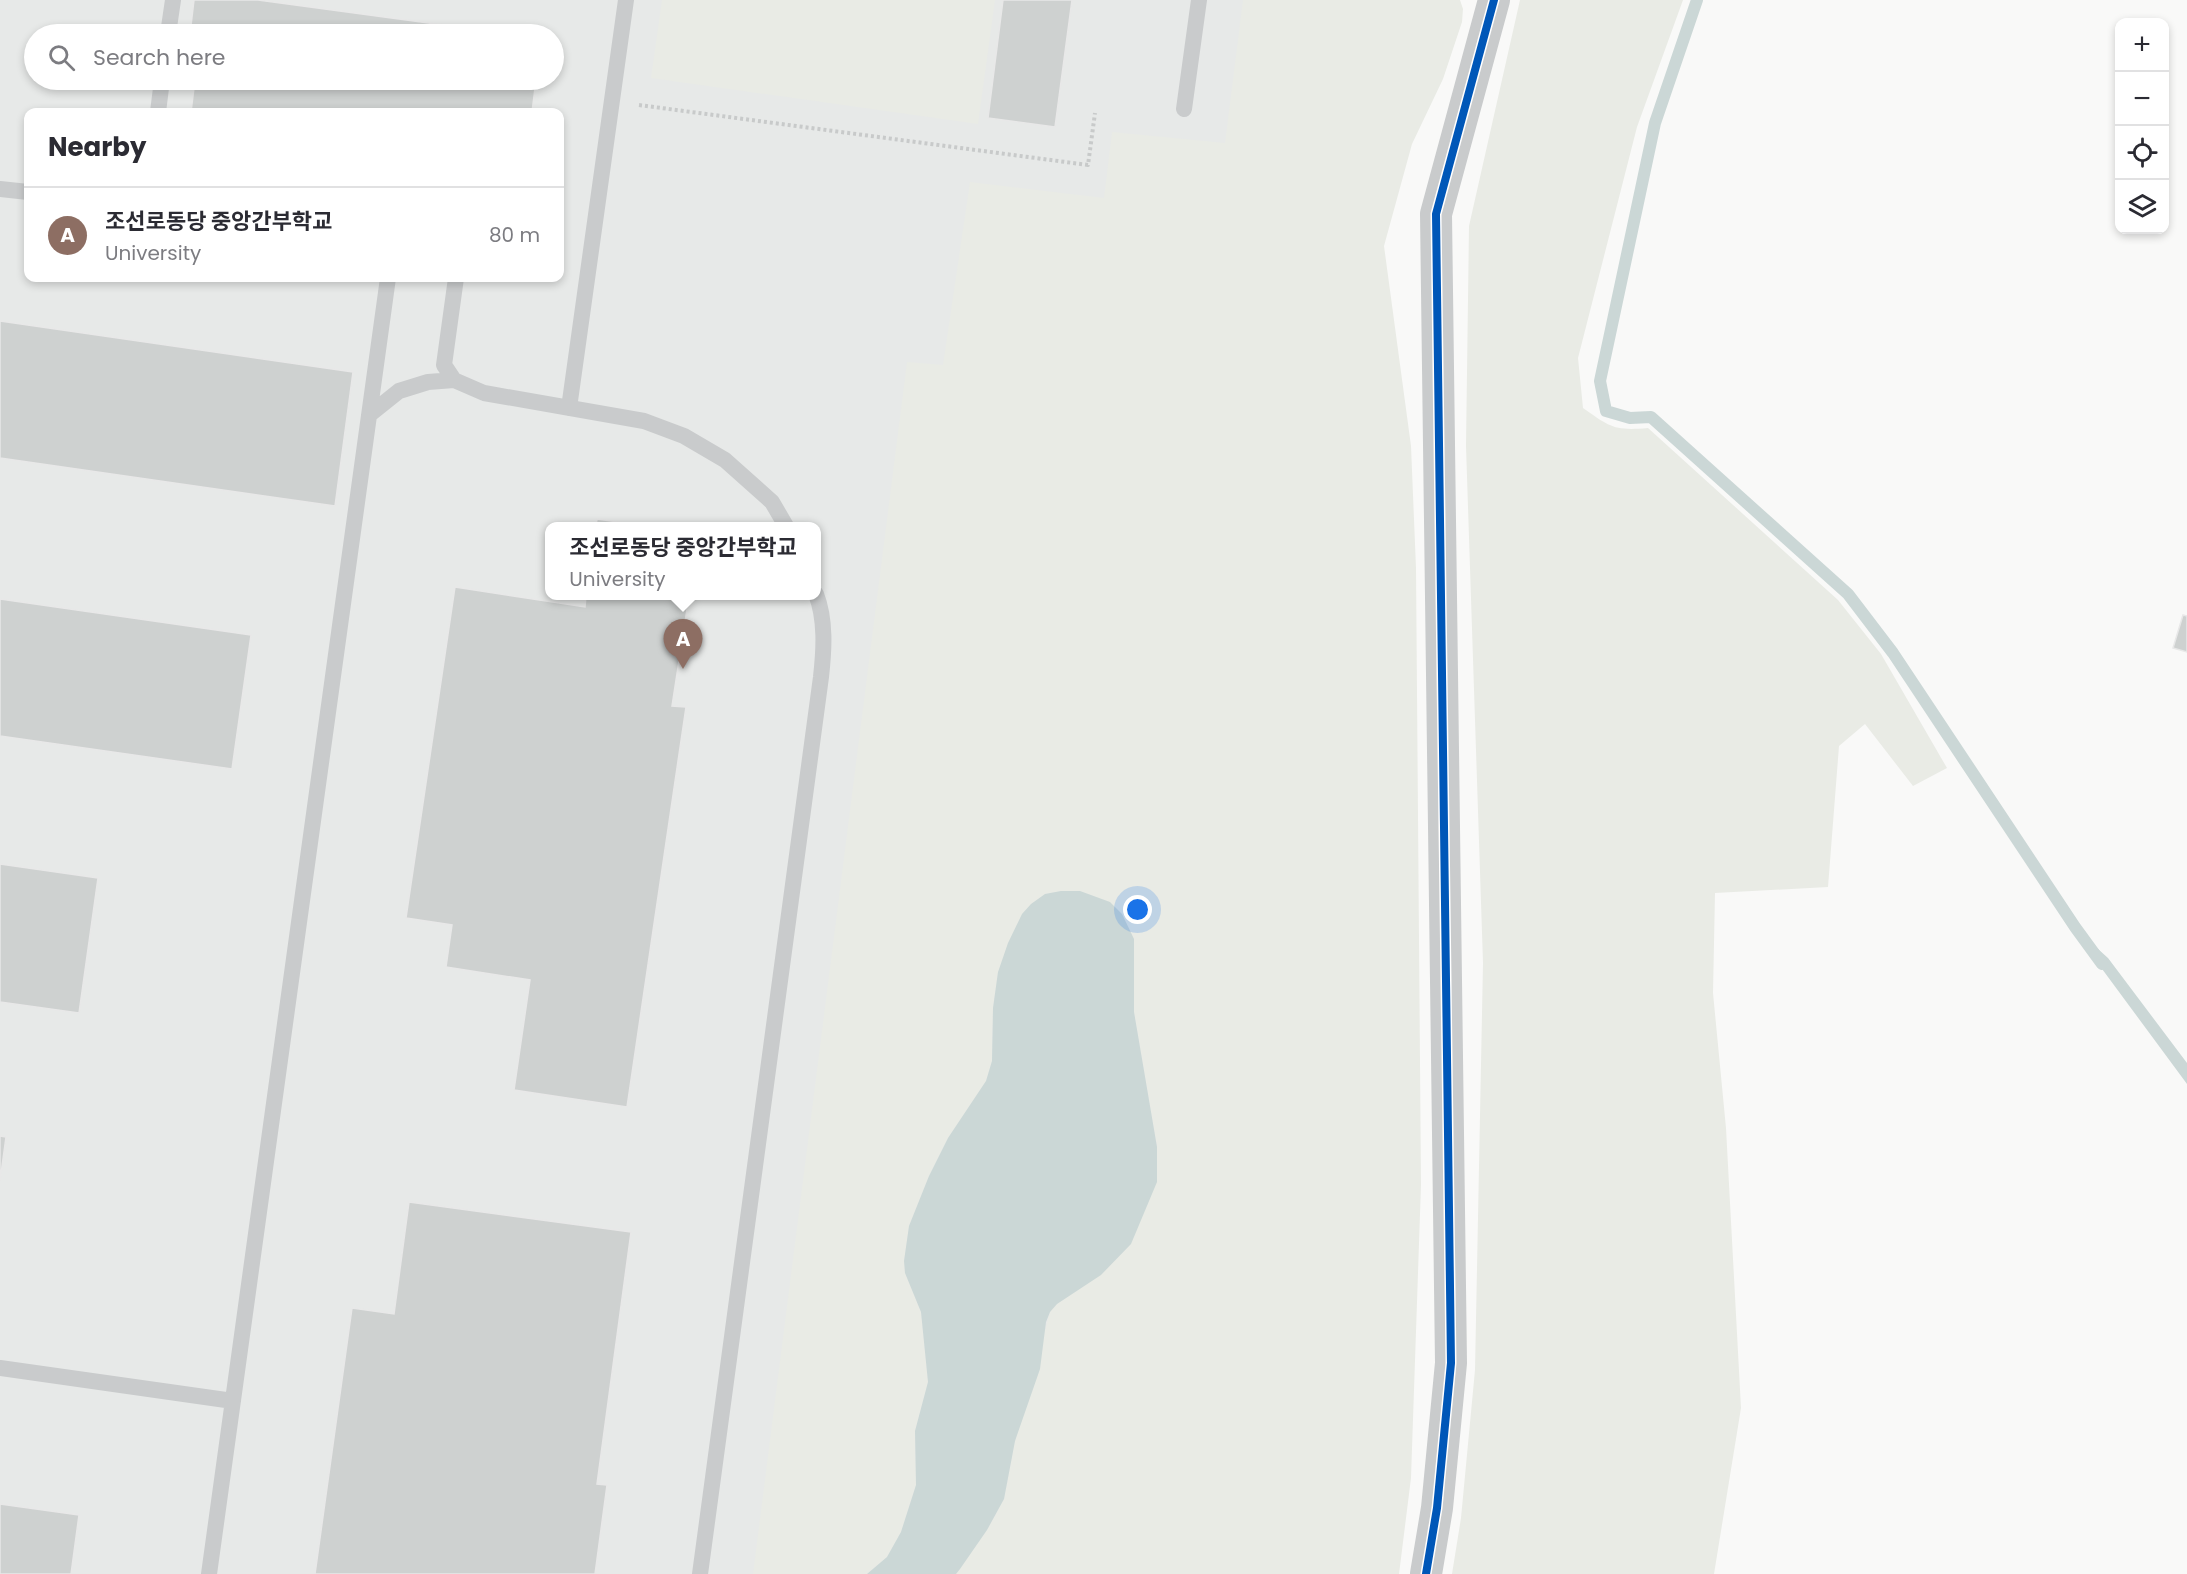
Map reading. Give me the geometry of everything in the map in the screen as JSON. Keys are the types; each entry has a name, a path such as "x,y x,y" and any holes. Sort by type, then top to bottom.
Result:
{"street":[{"path":"1426,1574 1437,1508 1451,1363 1436,213 1494,0"}],"lane":[{"path":"169,24 172,0"},
{"path":"569,408 626,0"},
{"path":"1184,109 1199,0"},
{"path":"158,108 161,90"},
{"path":"0,189 24,192"},
{"path":"209,1574 387,282"},
{"path":"454,380 444,365 455,282"},
{"path":"369,415 399,391 428,382 454,380 484,393 644,421 684,435 725,460 772,502 784,522"},
{"path":"700,1574 825,646 818,600"},
{"path":"0,1368 233,1401"}],"path":[{"path":"612,102 1088,165 1095,113"}],"shaded area":[{"path":"0,0 1458,0 1364,233 1173,1574 0,1574"},
{"path":"662,0 995,0 978,124 651,78"},
{"path":"1243,0 1460,0 1463,9 1462,22 1443,79 1412,144 1384,246 1411,446 1416,568 1421,1185 1411,1478 1399,1574 956,1574 987,1530 1004,1499 1015,1441 1050,1312 1157,1147 1134,1012 1134,939 1080,891 1061,891 1045,894 998,972 993,1008 992,1061 986,1081 948,1138 929,1176 909,1226 904,1261 905,1273 921,1312 928,1382 915,1432 916,1485 901,1532 887,1557 867,1574 753,1574 907,362 943,365 970,182 1104,198 1112,132 1225,143"},
{"path":"1520,0 1683,0 1637,127 1578,358 1583,408 1613,426 1627,429 1648,428 1838,600 1881,654 1947,768 1913,786 1865,724 1839,746 1828,887 1715,893 1713,993 1726,1128 1741,1408 1714,1574 1452,1574 1461,1518 1475,1370 1483,963 1466,446 1469,226"},
{"path":"1080,891 1110,902 1122,914 1134,939 1134,1012 1157,1147 1157,1182 1131,1244 1101,1275 1057,1304 1050,1312 1046,1322 1040,1369 1015,1441 1004,1499 987,1530 960,1569 956,1574 867,1574 887,1557 901,1532 916,1485 915,1431 928,1382 921,1312 905,1273 904,1261 909,1226 929,1176 948,1138 986,1081 992,1061 993,1008 998,972 1008,943 1022,914 1031,904 1045,894"},
{"path":"2098,949 2108,958 2187,1063 2187,1084 2091,954"}],"building":[{"path":"194,0 258,0 436,24 191,24"},
{"path":"1003,0 1072,0 1055,127 988,118"},
{"path":"194,90 535,90 532,108 192,108"},
{"path":"0,321 353,372 335,506 0,458"},
{"path":"597,519 618,522 597,522"},
{"path":"455,587 585,607 586,600 688,600 672,706 686,707 627,1107 514,1090 530,980 446,967 452,925 406,918"},
{"path":"0,599 251,635 232,769 0,736"},
{"path":"2183,615 2187,616 2187,652 2173,648"},
{"path":"0,864 98,878 79,1013 0,1002"},
{"path":"0,1136 6,1137 0,1181"},
{"path":"409,1202 631,1232 597,1484 607,1485 595,1574 315,1574 352,1308 394,1314"},
{"path":"0,1504 79,1515 71,1574 0,1574"}],"waterway":[{"path":"1697,0 1655,123 1600,381 1606,411 1630,418 1651,417 1848,594 1893,653 2102,964"}],"cycle path":[{"path":"1426,1574 1437,1508 1451,1363 1436,214 1494,0"}],"place":[{"name":"조선로동당 중앙간부학교","path":"683,669"}]}
